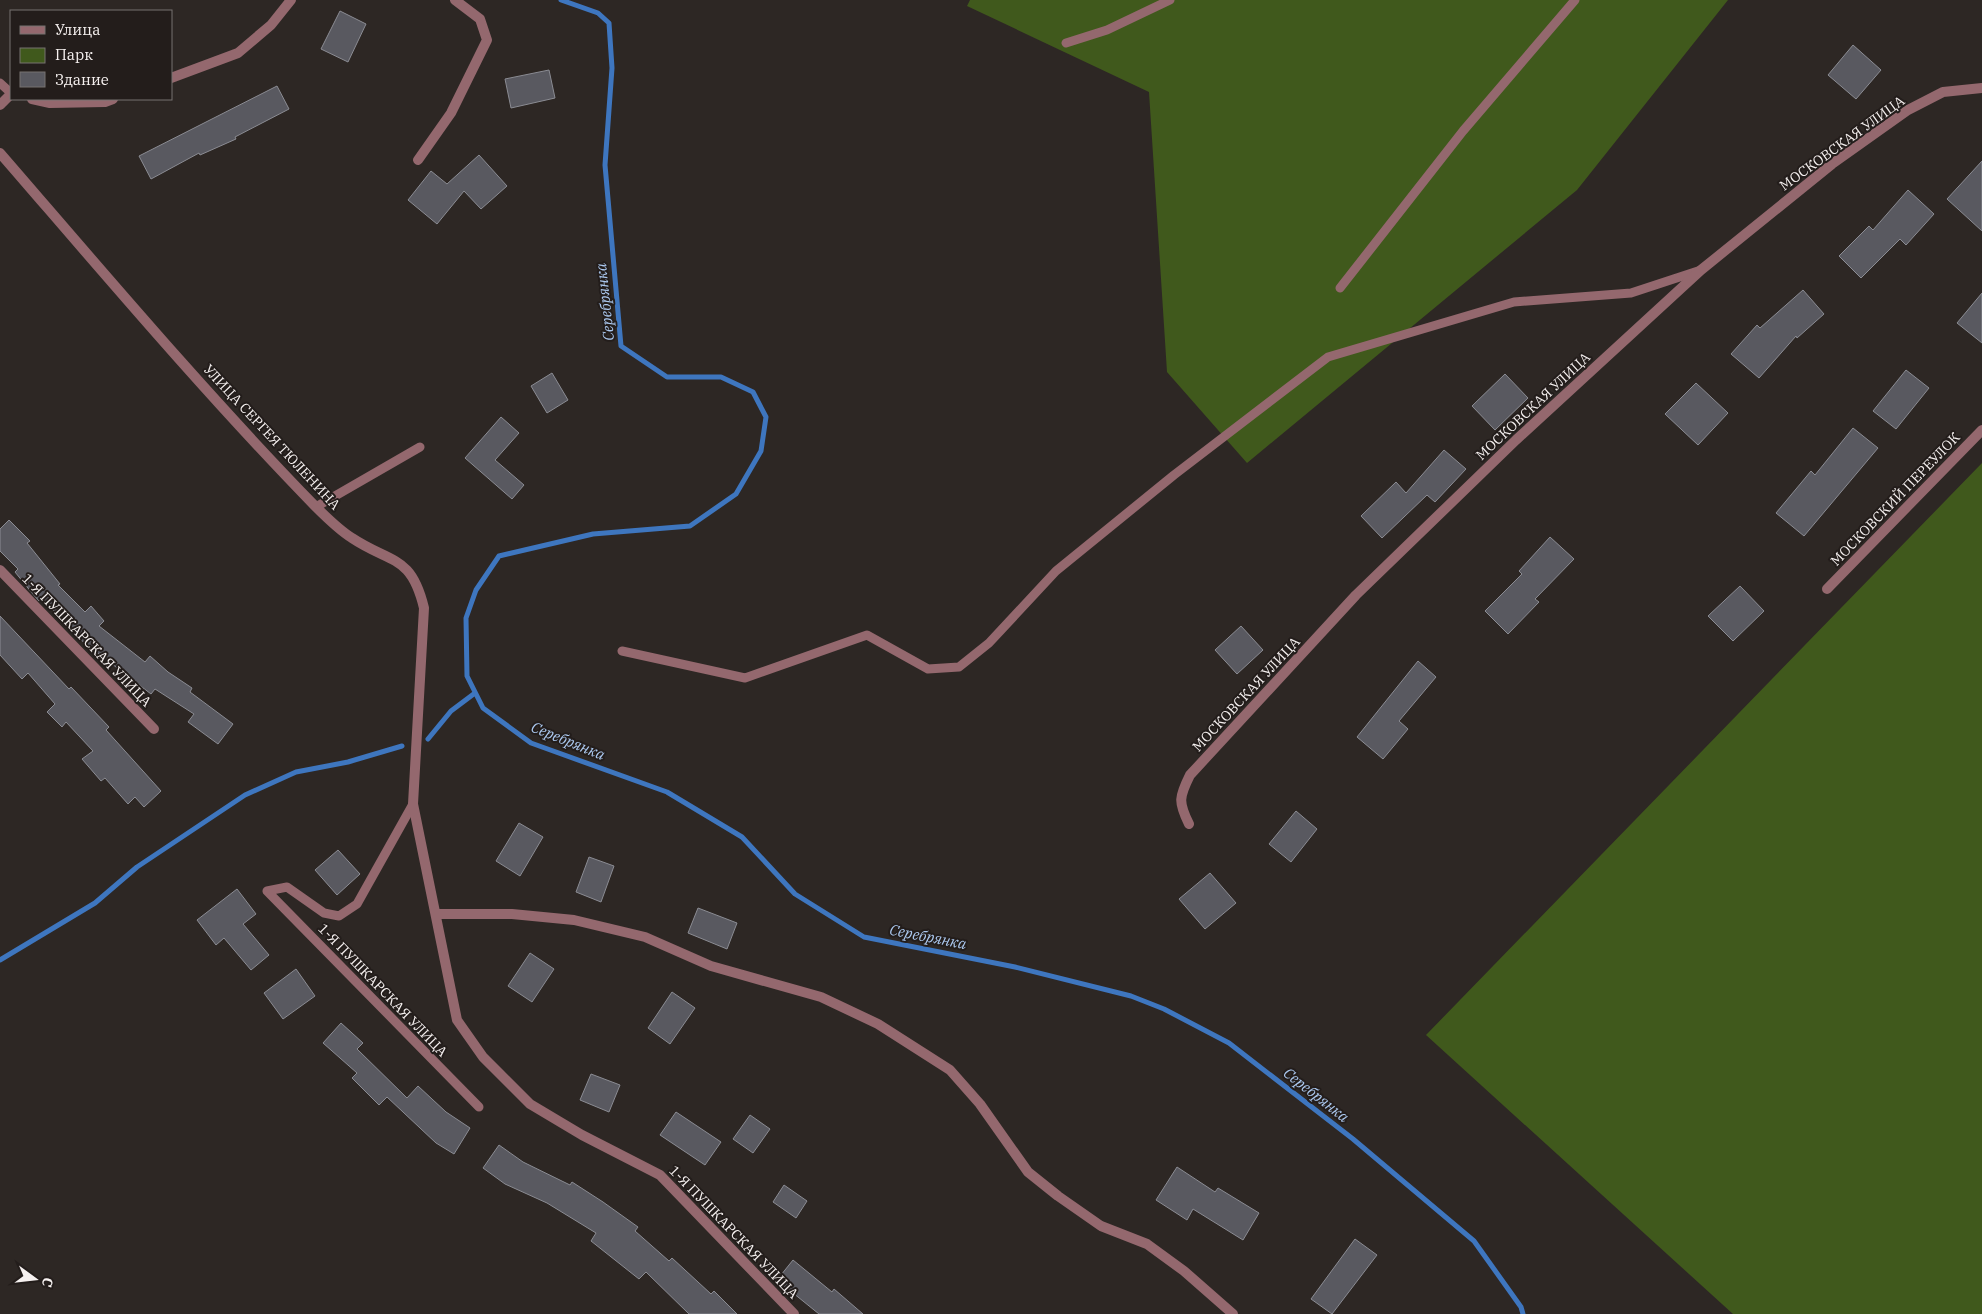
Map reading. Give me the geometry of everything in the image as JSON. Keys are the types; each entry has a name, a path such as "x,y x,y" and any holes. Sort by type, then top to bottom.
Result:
{"street":[{"path":"172,78 238,53 271,26 291,0"},
{"path":"418,160 451,113 487,40 480,19 455,0"},
{"name":"МОСКОВСКАЯ УЛИЦА","path":"1189,824 1182,811 1180,796 1190,775 1363,588 1516,440 1701,270 1832,164 1908,110 1943,92 1982,88"},
{"path":"0,105 10,95"},
{"path":"36,100 50,103 104,102 110,100"},
{"name":"УЛИЦА СЕРГЕЯ ТЮЛЕНИНА","path":"0,153 154,331 316,507 352,538 398,562 407,569 418,585 424,608 413,804 436,914"},
{"name":"МОСКОВСКИЙ ПЕРЕУЛОК","path":"1827,588 1982,430"},
{"name":"1-Я ПУШКАРСКАЯ УЛИЦА","path":"0,570 154,729"},
{"path":"436,914 512,914 574,920 645,937 711,966 821,997 878,1024 950,1070 980,1104 1028,1172 1101,1226 1147,1244 1184,1271 1233,1314"},
{"name":"1-Я ПУШКАРСКАЯ УЛИЦА","path":"436,914 457,1020 483,1058 530,1104 582,1135 660,1175 794,1314"}],"lane":[{"path":"1066,43 1107,30 1170,0"},
{"path":"1340,288 1463,131 1575,0"},
{"path":"0,83 10,93"},
{"path":"622,651 745,678 867,635 928,669 959,667 989,643 1056,571 1174,475 1328,357 1514,302 1631,293 1701,270"},
{"path":"316,507 420,446"},
{"name":"1-Я ПУШКАРСКАЯ УЛИЦА","path":"413,804 357,904 339,916 324,913 287,887 267,891 479,1108"}],"green space":[{"path":"970,0 1728,0 1577,190 1247,463 1167,372 1149,92 967,6"},
{"path":"1982,463 1982,1314 1733,1314 1426,1035"}],"building":[{"path":"340,11 366,24 348,62 321,49"},
{"path":"1853,45 1881,70 1856,99 1828,75"},
{"path":"549,70 555,98 511,108 505,79"},
{"path":"277,86 289,109 235,137 236,139 200,155 199,153 151,179 139,156"},
{"path":"479,155 507,186 481,209 464,191 437,224 408,200 431,171 447,184"},
{"path":"1982,161 1982,231 1947,199"},
{"path":"1908,190 1934,214 1906,245 1900,239 1861,278 1839,256 1869,226 1873,230"},
{"path":"1803,290 1824,314 1797,338 1796,336 1759,378 1731,354 1757,325 1760,328"},
{"path":"1982,293 1982,343 1957,323"},
{"path":"1906,370 1929,388 1896,429 1873,411"},
{"path":"552,373 568,400 547,413 531,386"},
{"path":"1505,374 1528,398 1495,430 1472,406"},
{"path":"1696,383 1728,413 1698,445 1665,414"},
{"path":"501,417 519,433 495,460 524,485 512,499 465,458"},
{"path":"1853,428 1878,448 1804,536 1776,513 1811,471 1815,475"},
{"path":"1444,450 1466,469 1435,502 1427,495 1382,538 1361,516 1396,482 1406,493"},
{"path":"9,520 30,541 27,543 60,584 58,585 85,612 91,606 104,621 99,626 145,662 150,656 168,672 192,688 190,692 233,724 218,744 188,722 194,714 155,689 151,694 81,640 42,598 39,601 15,572 18,569 0,551 0,529"},
{"path":"1550,537 1574,559 1535,599 1539,602 1508,634 1485,611 1522,574 1519,571"},
{"path":"1740,586 1764,611 1733,641 1708,616"},
{"path":"0,616 69,689 71,687 109,727 106,730 161,791 144,807 135,797 128,804 105,778 101,781 82,759 93,751 66,722 62,727 47,712 55,704 28,673 22,679 0,655"},
{"path":"1241,626 1263,650 1237,674 1215,650"},
{"path":"1418,661 1436,677 1399,721 1408,729 1383,759 1357,737"},
{"path":"1296,811 1317,829 1291,862 1269,844"},
{"path":"519,823 543,837 520,876 496,861"},
{"path":"338,850 360,874 337,895 315,870"},
{"path":"589,857 614,866 601,902 576,892"},
{"path":"1210,873 1236,903 1205,929 1179,899"},
{"path":"237,889 256,914 243,924 269,955 251,970 224,938 216,945 197,920"},
{"path":"698,908 737,923 727,949 688,933"},
{"path":"530,953 554,969 532,1002 508,986"},
{"path":"296,969 315,996 283,1019 264,993"},
{"path":"672,992 695,1008 670,1044 648,1028"},
{"path":"341,1023 363,1043 357,1049 407,1098 418,1086 446,1112 470,1128 454,1154 436,1143 387,1097 379,1105 352,1078 357,1073 323,1043"},
{"path":"591,1074 620,1085 609,1112 580,1100"},
{"path":"676,1112 721,1142 705,1165 660,1135"},
{"path":"750,1115 770,1129 753,1153 733,1139"},
{"path":"499,1145 523,1162 570,1185 572,1182 603,1202 638,1227 635,1231 669,1261 672,1258 711,1294 714,1291 737,1314 689,1314 646,1272 639,1279 591,1241 596,1233 547,1203 505,1184 483,1168"},
{"path":"1177,1167 1215,1192 1218,1188 1259,1213 1243,1240 1193,1209 1187,1220 1156,1200"},
{"path":"784,1185 807,1201 796,1218 773,1202"},
{"path":"1355,1239 1377,1255 1332,1314 1311,1299"},
{"path":"793,1260 832,1292 834,1289 863,1314 819,1314 777,1280"}],"waterway":[{"name":"Серебрянка","path":"561,0 598,13 609,23 612,68 605,165 621,346 667,377 721,377 753,392 766,417 761,451 736,494 690,526 593,534 499,556 476,590 466,618 467,676 483,708 531,743 667,792 742,837 795,894 864,937 1015,967 1131,996 1164,1009 1229,1043 1353,1139 1474,1241 1521,1307 1523,1314"},
{"path":"428,739 451,711 475,693"},
{"path":"0,960 95,903 137,867 245,795 296,772 348,762 402,746"}]}
